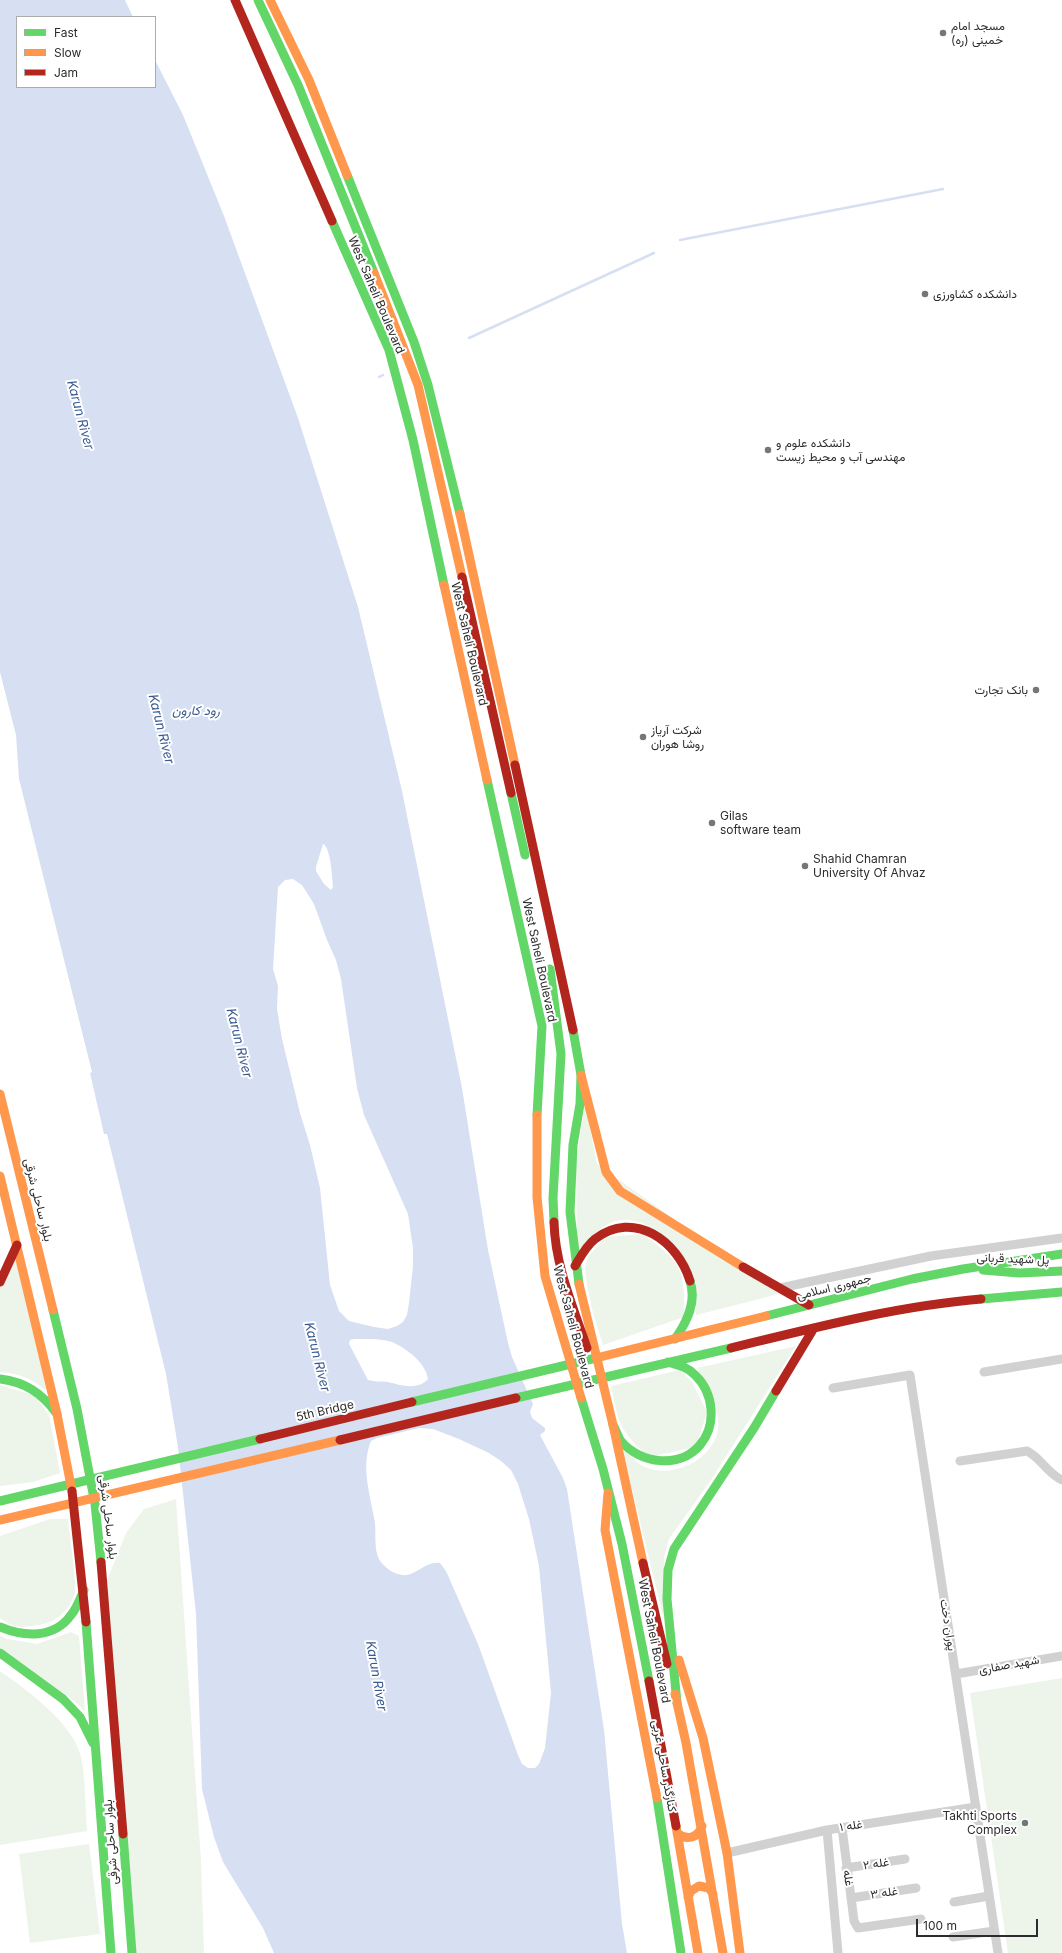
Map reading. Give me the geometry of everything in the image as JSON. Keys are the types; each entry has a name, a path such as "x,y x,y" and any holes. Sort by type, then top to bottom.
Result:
{"main road":[{"name":"West Saheli Boulevard","path":"235,0 389,350 413,440 542,1026 537,1094 537,1197 545,1276 608,1489 629,1576 664,1754 698,1953"},
{"name":"West Saheli Boulevard","path":"258,0 298,85 404,346 418,385 527,866"},
{"name":"West Saheli Boulevard","path":"270,0 309,80 414,342 428,385 455,492 577,1047 581,1075 571,1178 570,1212 575,1266 607,1397 645,1573 686,1743 702,1826 722,1953"},
{"name":"West Saheli Boulevard","path":"534,897 553,982 556,1025 561,1054 554,1191 554,1234 563,1278 578,1326 607,1397"},
{"path":"581,1075 606,1172 620,1191 735,1263 809,1305"},
{"name":"بلوار ساحلی شرقی","path":"0,1094 22,1226 81,1430 95,1504 104,1588 132,1953"},
{"name":"بلوار ساحلی شرقی","path":"0,1176 22,1226 17,1245 57,1414 75,1508 84,1590 111,1953"},
{"path":"575,1266 585,1249 600,1236 620,1228 640,1228 662,1239 673,1247 686,1264 692,1284 692,1304 685,1325 675,1339"},
{"path":"0,1282 12,1259 17,1245"},
{"name":"جمهوری اسلامی","path":"613,1354 912,1279 963,1269 1062,1254"},
{"name":"پل شهید قربانی","path":"963,1269 1019,1273 1062,1271"},
{"path":"965,1300 1005,1288"},
{"path":"0,1520 814,1328 921,1306 965,1300 1062,1292"},
{"path":"677,1703 667,1599 668,1570 674,1549 754,1428 814,1328"},
{"name":"5th Bridge","path":"42,1491 613,1354"},
{"path":"613,1425 621,1441 634,1453 650,1460 674,1460 685,1456 700,1445 709,1429 712,1412 709,1394 700,1379 686,1368 668,1362"},
{"path":"0,1379 13,1380 38,1391 48,1400 57,1414"},
{"name":"کنارگذر ساحلی غربی","path":"608,1489 605,1530 654,1775 681,1953"},
{"path":"0,1495 42,1491"},
{"path":"0,1501 42,1491"},
{"path":"0,1528 49,1509"},
{"path":"0,1627 9,1631 27,1635 41,1634 55,1628 67,1621 84,1590"},
{"path":"668,1615 683,1678 703,1738 727,1853 740,1953"},
{"path":"0,1653 63,1699 80,1717 96,1748"},
{"path":"677,1833 685,1838 692,1838 697,1835 702,1826"},
{"path":"688,1897 691,1891 700,1886 709,1888 713,1894"}],"street":[{"path":"780,1288 931,1256 1062,1238"},
{"path":"984,1372 1062,1359"},
{"name":"پوران دخت","path":"832,1388 910,1375 998,1953"},
{"path":"960,1461 1027,1451 1034,1454 1053,1476 1062,1480"},
{"name":"شهید صفاری","path":"956,1674 1062,1656"},
{"name":"غله ۱","path":"727,1853 827,1830 976,1807"},
{"name":"غله","path":"842,1828 854,1921 858,1928 922,1919"},
{"path":"827,1830 838,1953"},
{"name":"غله ۲","path":"846,1868 905,1859"},
{"name":"غله ۳","path":"851,1898 916,1888"},
{"path":"954,1902 989,1896"},
{"path":"953,1937 994,1931"}],"shaded area":[{"path":"585,1103 597,1164 779,1294 696,1315 696,1283 643,1223 632,1220 613,1222 606,1226 598,1231 577,1252 576,1164"},
{"path":"643,1234 668,1254 679,1269 683,1286 684,1317 603,1345 593,1313 586,1279 585,1268 588,1257 605,1237"},
{"path":"15,1257 47,1391 25,1377 0,1372 0,1285"},
{"path":"796,1346 711,1480 669,1539 664,1558 664,1620 621,1444 638,1463 645,1467 657,1470 670,1470 695,1462 705,1454 713,1444 718,1432 717,1414 697,1368"},
{"path":"680,1370 692,1382 707,1412 696,1447 649,1457 632,1440 622,1426 616,1410 611,1386"},
{"path":"0,1385 36,1396 49,1415 60,1473 33,1482 0,1486"},
{"path":"176,1499 201,1861 204,1953 131,1953 104,1588 126,1533 144,1509"},
{"path":"50,1519 68,1519 74,1569 75,1593 65,1611 51,1622 27,1627 9,1624 0,1618 0,1536"},
{"path":"71,1632 79,1636 85,1711 74,1701 0,1647 0,1635 7,1639 37,1644"},
{"path":"0,1671 48,1708 69,1732 76,1744 81,1757 84,1775 87,1831 0,1845"},
{"name":"Takhti Sports Complex","path":"1062,1678 1062,1953 1008,1953 970,1693"},
{"path":"89,1844 100,1934 30,1943 19,1854"}],"water":[{"name":"رود کارون","path":"0,0 125,0 133,16 16,16 16,88 156,88 156,62 183,115 224,216 298,418 358,607 402,791 462,1088 488,1250 508,1343 512,1357 533,1404 530,1412 532,1418 545,1428 545,1431 540,1435 563,1478 567,1489 604,1730 622,1924 627,1953 274,1953 263,1928 223,1862 214,1837 202,1789 196,1614 178,1447 166,1374 107,1134 104,1134 90,1073 92,1072 19,779 16,735 0,672","holes":["323,844 328,851 331,863 333,887 331,890 324,884 316,871","293,879 302,885 314,904 336,960 341,979 357,1088 364,1115 408,1214 413,1248 413,1266 407,1315 403,1322 388,1329 349,1321 339,1311 330,1285 320,1188 282,1039 277,1009 278,986 273,969 278,887 285,880","378,1339 392,1342 409,1352 424,1367 428,1379 424,1383 414,1386 368,1380 349,1344 350,1340","419,1428 433,1429 489,1453 511,1470 518,1484 529,1519 539,1566 551,1693 545,1748 539,1764 535,1768 528,1768 522,1764 478,1644 446,1571 440,1563 434,1563 404,1575 390,1570 382,1564 377,1555 375,1523 366,1472 366,1461 371,1441 377,1438"]}],"waterway":[{"path":"680,240 943,189"},
{"path":"469,338 654,253"},
{"path":"379,377 383,375"}],"traffic: fast":[{"path":"258,0 298,85 374,273"},
{"path":"347,175 414,342 428,385 460,514"},
{"path":"332,221 389,350 413,440 444,585"},
{"path":"487,780 542,1026 537,1115"},
{"path":"511,793 525,855"},
{"path":"550,969 561,1054 553,1198 554,1222"},
{"path":"573,1030 581,1075 580,1104 573,1145 570,1212 579,1284"},
{"path":"766,1316 912,1279 963,1269 1062,1254"},
{"path":"983,1270 1019,1273 1062,1271"},
{"path":"675,1339 690,1312 692,1297 690,1281"},
{"path":"981,1299 1062,1292"},
{"path":"53,1310 77,1409 95,1504 101,1562"},
{"path":"516,1398 731,1348"},
{"path":"412,1402 596,1358"},
{"path":"613,1425 619,1438 629,1449 649,1459 660,1461 682,1458 692,1453 700,1445 709,1428 711,1419 711,1409 706,1391 701,1382 692,1372 668,1362"},
{"path":"0,1379 25,1386 39,1394 57,1414"},
{"path":"677,1703 667,1599 668,1570 674,1549 754,1428 776,1391"},
{"path":"581,1398 603,1469 622,1544 649,1681"},
{"path":"0,1501 260,1439"},
{"path":"0,1627 19,1633 38,1634 47,1632 64,1623 77,1606 84,1590"},
{"path":"86,1622 111,1953"},
{"path":"0,1653 63,1699 80,1717 93,1743"},
{"path":"657,1798 681,1953"},
{"path":"123,1834 132,1953"}],"traffic: slow":[{"path":"270,0 309,80 347,175"},
{"path":"374,273 418,385 462,577"},
{"path":"460,514 515,765"},
{"path":"444,585 487,780"},
{"path":"581,1075 606,1172 620,1191 743,1267"},
{"path":"0,1094 53,1310"},
{"path":"537,1115 537,1197 545,1276 581,1398"},
{"path":"0,1176 57,1414 72,1491"},
{"path":"579,1284 613,1425 643,1563"},
{"path":"596,1358 766,1316"},
{"path":"0,1520 340,1440"},
{"path":"608,1493 605,1530 657,1798"},
{"path":"679,1660 703,1738 727,1853 740,1953"},
{"path":"675,1694 686,1743 723,1953"},
{"path":"676,1826 698,1953"},
{"path":"677,1833 685,1837 692,1837 698,1833 702,1826"},
{"path":"688,1897 691,1891 699,1886 709,1888 713,1894"}],"traffic: jam":[{"path":"235,0 332,221"},
{"path":"462,577 511,793"},
{"path":"515,765 573,1030"},
{"path":"554,1222 555,1238 561,1270 587,1348"},
{"path":"575,1266 586,1248 595,1239 610,1231 625,1227 639,1229 653,1234 665,1242 676,1253 684,1266 690,1281"},
{"path":"0,1282 17,1245"},
{"path":"743,1267 809,1305"},
{"path":"731,1348 887,1312 950,1302 981,1299"},
{"path":"776,1391 814,1328"},
{"path":"340,1440 516,1398"},
{"path":"260,1439 412,1402"},
{"path":"72,1491 86,1622"},
{"path":"101,1562 123,1834"},
{"path":"643,1563 667,1664"},
{"path":"649,1681 676,1826"}],"place":[{"name":"مسجد امام خمینی (ره)","path":"943,33"},
{"name":"دانشکده کشاورزی","path":"925,294"},
{"name":"دانشکده علوم و مهندسی آب و محیط زیست","path":"768,450"},
{"name":"بانک تجارت","path":"1036,690"},
{"name":"شرکت آریاز روشا هوران","path":"643,737"},
{"name":"Gilas software team","path":"712,823"},
{"name":"Shahid Chamran University Of Ahvaz","path":"805,866"},
{"name":"Takhti Sports Complex","path":"1025,1823"}],"water label":[{"name":"Karun River","path":"80,415"},
{"name":"Karun River","path":"161,729"},
{"name":"Karun River","path":"239,1043"},
{"name":"Karun River","path":"317,1357"},
{"name":"Karun River","path":"376,1676"}]}
